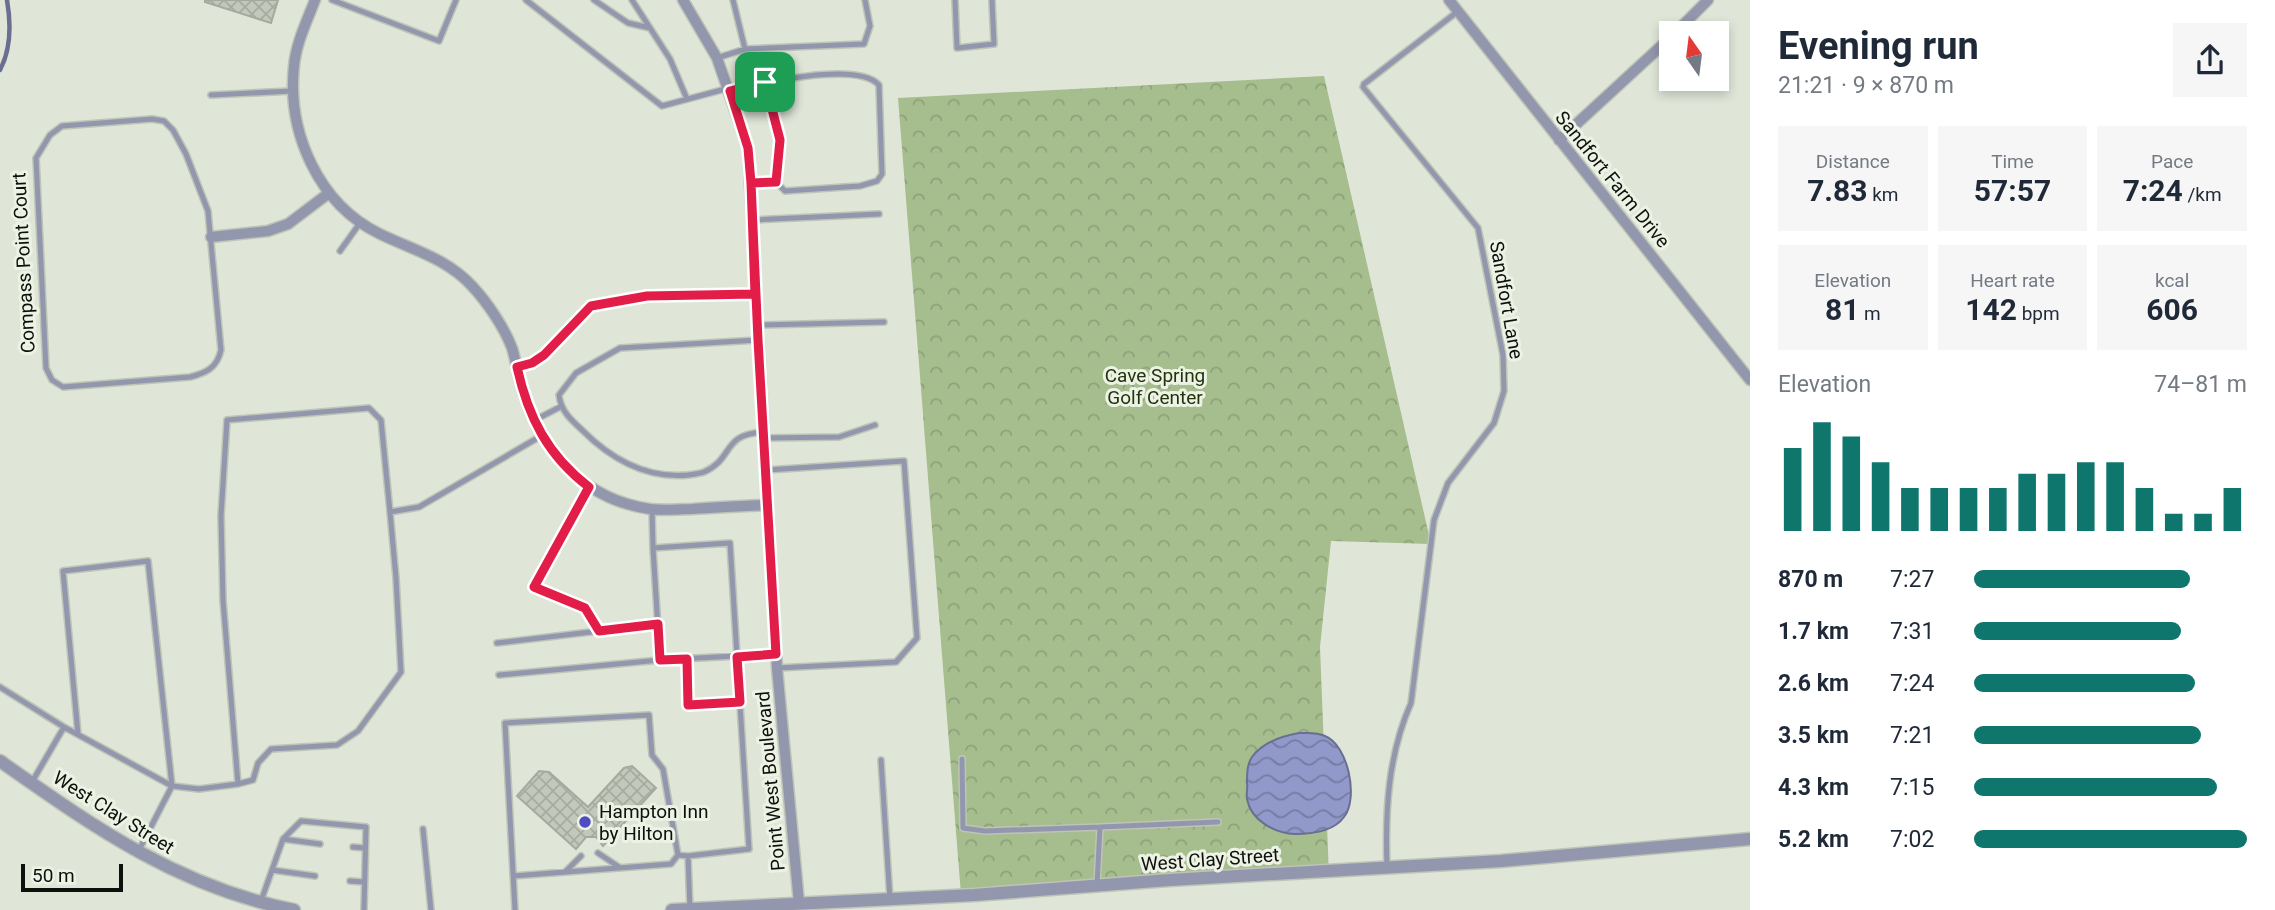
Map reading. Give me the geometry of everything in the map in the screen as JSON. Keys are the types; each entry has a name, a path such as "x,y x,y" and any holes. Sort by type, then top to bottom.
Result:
{"street":[{"path":"315,0 294,63 292,91 297,126 318,178 329,193 360,223 433,256 472,286 493,314 510,344 523,393 541,436 569,471 589,487 626,504 652,510 767,505"},
{"name":"Point West Boulevard","path":"683,0 717,58 730,89 748,148 776,654 799,903"},
{"name":"Sandfort Farm Drive","path":"1449,0 1750,380"},
{"path":"1687,21 1708,0"},
{"path":"1559,139 1659,48"},
{"path":"211,237 268,231 288,224 329,193"},
{"name":"West Clay Street","path":"0,761 95,827 138,853 206,884 294,910"},
{"name":"West Clay Street","path":"672,910 1501,861 1750,839"}],"lane":[{"path":"332,0 353,3 439,41 456,0"},
{"path":"526,0 662,106 783,79 846,74 874,79 879,86 882,174 877,181 860,186 785,191 776,182 751,183"},
{"path":"594,0 628,23 650,29"},
{"path":"632,0 670,59 687,99"},
{"path":"733,0 745,48"},
{"path":"717,58 745,48 864,44 870,26 865,0"},
{"path":"955,0 957,48 994,44 992,0"},
{"name":"Sandfort Lane","path":"1387,867 1386,826 1390,774 1400,727 1411,702 1434,520 1448,484 1494,423 1504,391 1503,355 1478,228 1363,87 1458,11"},
{"path":"765,82 780,140 776,182"},
{"path":"211,95 292,91"},
{"name":"Compass Point Court","path":"152,119 164,121 173,130 186,154 208,211 211,237 221,350 218,361 206,373 190,377 63,387 52,380 46,369 36,158 41,145 50,135 62,126 152,119"},
{"path":"753,220 880,214"},
{"path":"340,251 360,223"},
{"path":"517,367 532,363 544,355 591,306 647,296 755,294"},
{"path":"757,325 884,322"},
{"path":"758,340 620,348 576,373 559,395 560,407 600,448 621,461 641,470 673,476 702,473 720,462 735,440 747,433 839,437 875,425"},
{"path":"534,421 560,407"},
{"path":"0,687 64,727 172,786 199,789 238,784 253,780 258,763 271,748 337,745 358,731 401,672 396,578 381,420 369,408 227,420 221,516 223,600 238,784"},
{"path":"390,512 419,507 541,436"},
{"path":"766,470 904,461 917,638 896,662 777,668"},
{"path":"589,487 534,587 585,608 599,631"},
{"path":"652,510 660,660"},
{"path":"653,548 730,543 749,849 678,855"},
{"path":"78,734 63,571 148,561 172,786 138,853"},
{"path":"497,643 658,624"},
{"path":"499,675 660,660 776,654"},
{"path":"687,659 688,705 740,702"},
{"path":"513,876 671,864 678,855 663,769 652,755 649,715 505,723 513,876 515,910"},
{"path":"31,783 64,727"},
{"path":"961,759 963,828 985,831 1217,822"},
{"path":"881,760 890,899"},
{"path":"261,901 284,839 301,821 366,827 364,910"},
{"path":"1097,886 1100,827"},
{"path":"423,829 431,910"},
{"path":"284,839 320,844"},
{"path":"353,847 365,848"},
{"path":"598,853 620,868"},
{"path":"565,872 581,856"},
{"path":"688,856 690,909"},
{"path":"272,870 315,876"},
{"path":"350,881 364,882"}],"green space":[{"name":"Cave Spring Golf Center","path":"1324,76 1431,544 1331,541 1320,647 1329,876 961,895 898,98"}],"water":[{"path":"1299,733 1319,734 1333,741 1340,750 1349,773 1351,798 1344,817 1334,826 1295,834 1272,828 1253,814 1247,799 1247,776 1250,760 1262,747"}],"building":[{"path":"205,0 278,0 271,23"},
{"name":"Hampton Inn by Hilton","path":"632,766 656,788 603,846 596,837 586,837 576,849 517,796 539,771 549,772 588,807 624,768"}],"waterway":[{"path":"0,70 9,36 7,0"}],"place":[{"name":"Hampton Inn by Hilton","path":"585,822"}],"route":[{"path":"765,82 730,91 748,148 751,183 776,654 737,657 740,702 688,705 687,659 660,660 658,624 599,631 585,608 534,587 589,487 569,471 541,436 523,393 517,367 532,363 544,355 591,306 647,296 755,294 751,183 776,182 780,140 765,82"}]}
